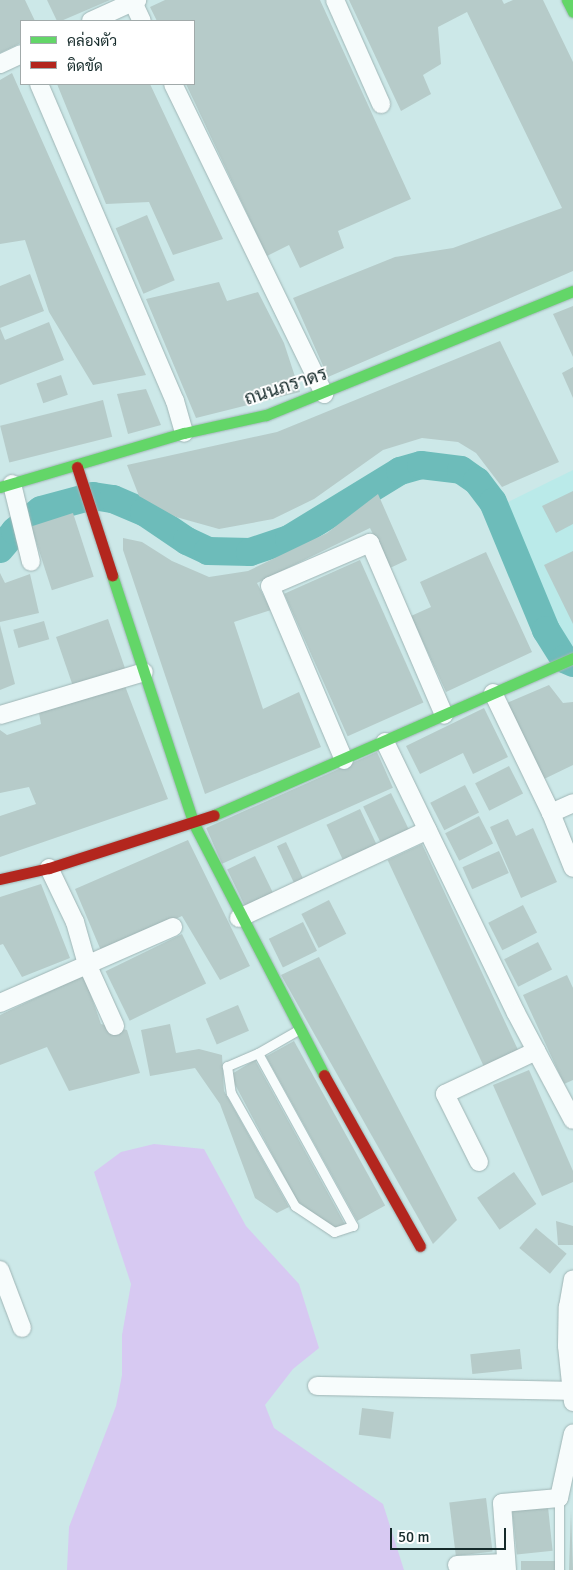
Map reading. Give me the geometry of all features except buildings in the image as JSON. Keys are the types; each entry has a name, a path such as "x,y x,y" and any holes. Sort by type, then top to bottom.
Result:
{"street":[{"path":"335,0 381,104"},
{"path":"567,0 573,12"},
{"path":"93,20 134,1 142,20"},
{"path":"0,64 20,54"},
{"path":"39,85 175,401 184,433"},
{"path":"173,85 324,394"},
{"name":"ถนนภราดร","path":"6,486 77,467 184,433 266,415 324,394 573,291"},
{"path":"77,467 194,824 239,918 298,1030 420,1246"},
{"path":"6,486 20,514 31,562"},
{"path":"344,760 270,586 370,543 444,715"},
{"path":"0,879 49,868 194,824 344,760 573,658"},
{"path":"0,715 144,672"},
{"path":"493,693 551,813 573,868"},
{"path":"385,742 536,1051 573,1120"},
{"path":"551,813 573,803"},
{"path":"239,918 428,830"},
{"path":"49,868 75,922 87,964 115,1026"},
{"path":"0,1003 173,927"},
{"path":"479,1162 445,1094 536,1051"},
{"path":"0,1270 22,1328"},
{"path":"318,1386 572,1397 567,1346 568,1307 573,1279"},
{"path":"458,1566 506,1567 502,1503 558,1498 573,1432"}],"lane":[{"path":"258,1053 353,1226 334,1232 295,1206 231,1093 227,1066 258,1053 298,1030"},
{"path":"558,1498 559,1570"}],"shaded area":[{"path":"573,470 573,647 546,630 496,508"},
{"path":"154,1144 204,1149 246,1226 299,1284 319,1348 293,1369 265,1405 274,1428 383,1504 404,1570 67,1570 69,1527 116,1406 122,1375 122,1335 131,1284 94,1172 121,1152"}],"waterway":[{"path":"0,549 15,531 41,510 93,496 113,499 144,512 187,541 208,551 250,552 289,539 400,471 421,465 461,470 477,481 493,502 546,630 564,659 573,663"}],"traffic: fast":[{"path":"567,0 573,12"},
{"path":"0,487 184,433 266,415 573,291"},
{"path":"112,575 194,824 324,1075"},
{"path":"214,815 573,658"}],"traffic: jam":[{"path":"77,467 112,575"},
{"path":"0,879 49,868 214,815"},
{"path":"324,1075 420,1246"}]}
